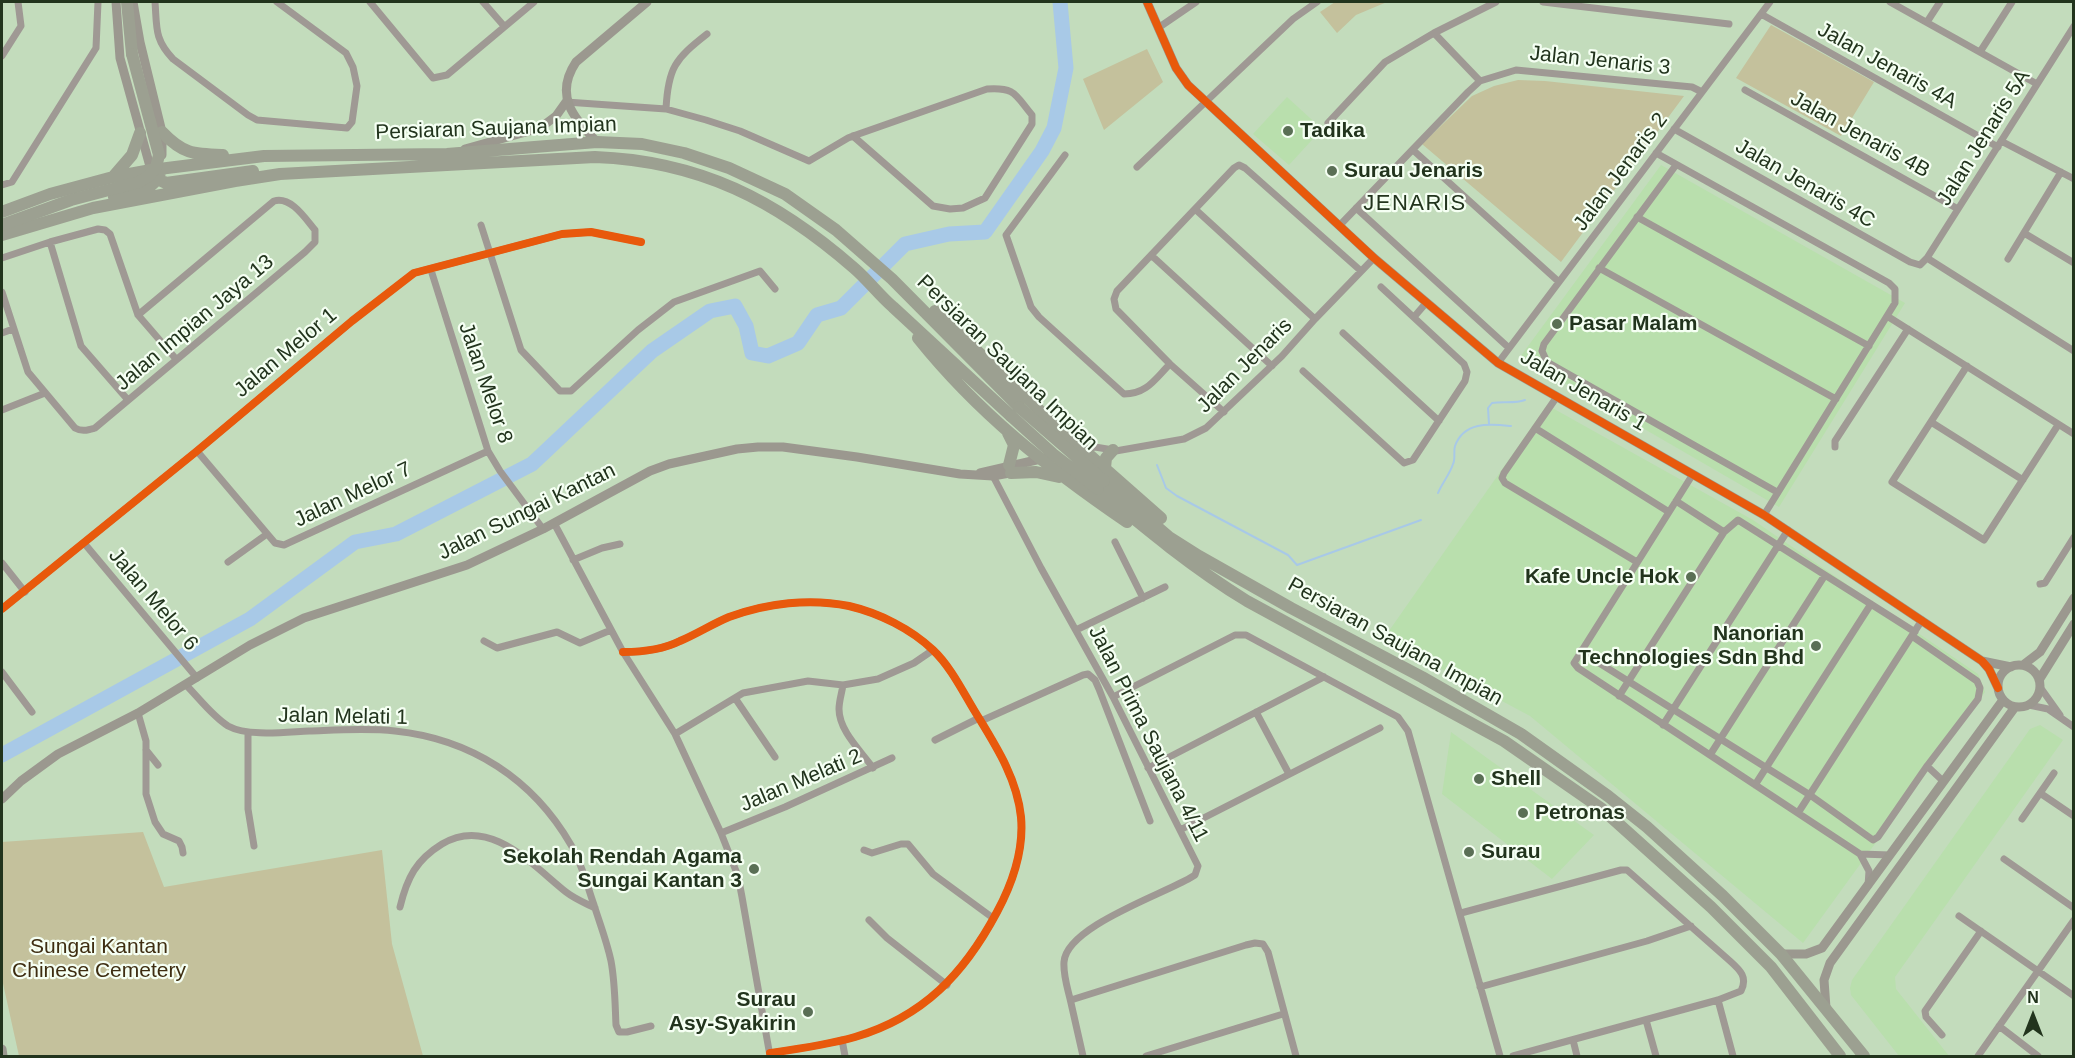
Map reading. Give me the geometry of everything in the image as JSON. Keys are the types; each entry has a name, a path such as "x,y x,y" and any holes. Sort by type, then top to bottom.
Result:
{"highway":[{"path":"2,225 71,200 139,182 149,176 156,167 159,155 132,54 127,2"},
{"path":"162,132 180,149 190,153 264,156"},
{"path":"113,177 132,155 140,134"},
{"name":"Persiaran Saujana Impian","path":"2,212 50,194 113,177 156,173 264,156 447,154 597,141 642,144 684,153 729,168 785,194 836,230 893,276 1015,411"},
{"name":"Persiaran Saujana Impian","path":"2,235 93,208 280,174 595,157 631,159 669,165 742,191 786,216 826,244 890,304 1015,411 1102,479 1170,537 1291,608 1422,677 1521,734 1647,826 1723,896 1781,954 1864,1056"},
{"path":"93,208 102,201 150,187 156,173 166,183 244,171 280,174"},
{"path":"893,276 1052,423 1088,453 1102,479"},
{"path":"890,304 946,373 1008,433 1063,478 1156,543 1173,551"},
{"path":"1008,433 1014,445 1010,469 1063,478"},
{"path":"1102,479 1106,458 1113,450"},
{"name":"Persiaran Saujana Impian","path":"1102,479 1173,551 1247,601 1504,741 1602,809 1712,907 1771,967 1840,1056"}],"street":[{"path":"2,56 21,26 18,2"},
{"path":"2,185 12,182 96,48 98,2"},
{"path":"116,2 120,58 140,134 156,173"},
{"path":"133,2 140,42 162,132 162,154 156,173"},
{"path":"155,2 158,40 162,48 173,59 248,115 257,120 347,128 352,122 357,87 353,67 346,53 277,2"},
{"path":"370,2 434,78 447,75 534,2"},
{"path":"483,2 504,26"},
{"path":"597,141 578,120 566,102 566,84 570,72 576,62 647,2"},
{"name":"Jalan Jenaris 1","path":"1147,2 1176,68 1204,101 1374,258 1498,363 1764,515 1982,661"},
{"path":"1158,28 1196,2"},
{"path":"1137,167 1293,19 1317,2"},
{"path":"1328,123 1385,62 1434,33 1496,2"},
{"path":"1543,2 1729,24"},
{"name":"Jalan Jenaris 2","path":"1498,363 1770,2"},
{"path":"1890,2 2037,84"},
{"path":"1927,22 1940,2"},
{"path":"1980,52 2012,2"},
{"name":"Jalan Jenaris 4A","path":"1761,14 2000,144 2073,179"},
{"name":"Jalan Jenaris 5A","path":"1920,265 1928,258 2073,26"},
{"path":"1434,33 1480,81"},
{"path":"666,110 667,90 675,63 684,52 707,34"},
{"name":"Jalan Jenaris 3","path":"1340,225 1480,81 1516,70 1526,70 1692,87 1702,92"},
{"path":"566,102 666,110 740,131 806,161 812,160 853,136 987,89 1007,88 1032,115 1032,124 985,198 963,208 950,209 933,206 853,136"},
{"name":"Jalan Jenaris 4B","path":"1745,90 1958,209"},
{"path":"447,154 540,128 556,116 566,102"},
{"name":"Jalan Jenaris 4C","path":"1674,129 1910,262 1920,265"},
{"path":"1413,150 1559,282"},
{"path":"1656,153 1889,283 1895,289 1895,303 1764,515"},
{"path":"1065,155 1006,236 1031,307 1039,317 1125,394 1144,391 1170,364"},
{"path":"1224,411 1170,364 1116,309 1114,298 1117,291 1234,168 1239,165 1245,168 1361,271"},
{"path":"1676,165 1544,344 1542,356 1546,362 1777,492"},
{"path":"2008,259 2061,172"},
{"name":"Jalan Impian Jaya 13","path":"45,393 75,428 83,430 95,428 304,252 315,242 315,230 288,202 274,201 138,315"},
{"path":"1356,208 1509,348"},
{"path":"1195,209 1315,319"},
{"path":"1637,217 1869,346"},
{"path":"481,225 521,350 560,391 571,391 638,330 674,302 760,271 775,289"},
{"path":"2,258 50,242 98,229 105,230 110,234 138,315 176,359"},
{"name":"Jalan Melor 1","path":"2,609 410,276 419,271 431,270 562,234 591,232 641,242"},
{"path":"2024,233 2073,263"},
{"path":"50,242 81,345 129,400"},
{"path":"1151,255 1272,366"},
{"name":"Jalan Jenaris","path":"1088,453 1184,440 1206,428 1272,366 1374,258"},
{"path":"1928,258 2073,351"},
{"path":"1599,268 1836,399"},
{"name":"Jalan Melor 8","path":"431,270 488,451 543,529"},
{"path":"1303,371 1404,463 1413,460 1466,381 1467,372 1464,364 1381,287"},
{"path":"2,292 28,372 45,393 2,410"},
{"path":"1413,317 1426,303"},
{"path":"1887,316 2073,434"},
{"path":"2,333 13,329"},
{"path":"1835,447 1835,441 1908,329"},
{"path":"1342,333 1439,421"},
{"path":"1966,366 1892,482 1984,540 2058,425"},
{"path":"1556,398 1502,478 1505,483 1637,562"},
{"path":"1931,422 2023,480"},
{"path":"1535,428 1669,512"},
{"name":"Jalan Sungai Kantan","path":"2,799 21,781 58,754 138,713 250,645 304,618 467,565 543,529 650,471 692,457 737,449 783,447 941,472 993,476 1010,469"},
{"name":"Jalan Melor 7","path":"197,451 275,543 284,545 488,451"},
{"name":"Jalan Sungai Kantan","path":"975,475 1088,453"},
{"path":"1693,474 1574,663 1619,696 1860,855 1869,871 1868,886"},
{"name":"Jalan Prima Saujana 4/11","path":"993,476 1113,697 1198,866 1195,875 1079,936 1067,951 1064,958 1065,978 1083,1056"},
{"path":"1676,501 1724,532"},
{"path":"1580,651 1628,681 1673,710 1810,795 1873,840 1878,837 1978,699 1980,688 1977,681 1871,604 1738,520 1724,532 1628,681 1619,696"},
{"name":"Jalan Melati 2","path":"554,523 623,652 675,734 721,833 738,876 770,1055"},
{"path":"1664,725 1788,530"},
{"path":"228,562 267,534"},
{"path":"2040,584 2045,583 2073,537"},
{"path":"1115,542 1143,598"},
{"name":"Jalan Melor 6","path":"84,543 196,678"},
{"path":"573,560 602,548 620,544"},
{"path":"2,563 25,592"},
{"path":"1710,755 1825,575"},
{"path":"1076,630 1165,587"},
{"path":"1982,661 2011,667 2023,665 2040,652 2073,598"},
{"path":"623,652 644,652 666,647 727,618 759,608 793,602 826,602 874,613 891,620 933,650 959,685 1010,772 1021,817 1019,856 1010,882 973,954 947,985 902,1017 856,1037 770,1055"},
{"path":"1755,785 1871,604"},
{"path":"1798,813 1922,620"},
{"path":"2029,705 2035,700 2040,683 2073,624"},
{"path":"484,641 497,648 557,632 582,643 611,630"},
{"path":"1113,697 1235,635 1248,636 1403,721 1408,731 1461,913 1500,1056"},
{"path":"675,734 743,693 808,681 843,685 878,679 914,663 933,650"},
{"path":"1982,661 1989,669 2003,700 2015,707 2029,705 2048,709 2073,727"},
{"path":"2023,665 2033,670 2062,717"},
{"path":"1998,688 2000,677 2011,667"},
{"path":"2,672 32,712"},
{"path":"935,740 1088,674 1095,680 1099,689 1150,821"},
{"path":"1148,768 1324,677"},
{"name":"Jalan Melati 1","path":"186,685 227,725 248,732 356,729 394,731 432,737 470,751 501,768 531,794 572,846 603,930 611,962 616,1025 619,1032 651,1026"},
{"path":"843,685 839,707 844,730 873,768"},
{"path":"735,698 775,757"},
{"path":"1781,954 1806,954 1822,948 2003,700"},
{"path":"1826,1008 1824,980 1830,963 2015,707"},
{"path":"1256,712 1289,774"},
{"path":"138,713 146,741 146,794 155,822 163,834 179,841 183,853"},
{"path":"1180,830 1380,728"},
{"path":"248,732 248,809 254,846"},
{"path":"146,750 158,765"},
{"name":"Jalan Melati 2","path":"721,833 785,807 892,758"},
{"path":"1928,766 1943,781"},
{"path":"2022,819 2054,773"},
{"path":"2040,793 2073,816"},
{"path":"400,907 411,875 420,861 448,841 478,836 492,838 509,847 529,860 568,893 594,908"},
{"path":"864,850 872,853 908,843 933,874 993,918"},
{"path":"1860,855 1890,855"},
{"path":"2004,859 2073,908"},
{"path":"1461,913 1627,870 1737,967 1743,976 1741,990 1718,1000 1513,1056"},
{"path":"1959,916 2073,996"},
{"path":"869,920 887,938 947,985"},
{"path":"1978,1056 2073,920"},
{"path":"1480,987 1647,941 1691,926"},
{"path":"1942,1035 1926,1017 1925,1011 1981,931"},
{"path":"1071,1000 1246,945 1263,944 1268,952 1296,1056"},
{"path":"1718,1000 1733,1056"},
{"path":"1146,1056 1283,1014"},
{"path":"1646,1020 1656,1056"},
{"path":"1999,1026 2038,1056"},
{"path":"842,1040 845,1056"},
{"path":"1573,1040 1578,1056"},
{"path":"2,1049 3,1056"}],"shaded area":[{"name":"Tadika","path":"1287,97 1322,129 1289,165 1253,134"},
{"path":"1661,165 1905,303 1779,507 1520,357"},
{"path":"1547,405 1753,520 1978,674 1985,692 1803,943 1530,716 1384,638"},
{"path":"2040,725 2063,740 1895,977 1896,989 1949,1056 1899,1056 1851,995 1852,980 2030,729"},
{"path":"1451,732 1594,835 1552,879 1442,794"}],"green space":[{"path":"1335,2 1387,2 1356,15 1337,33 1320,12"},
{"path":"1771,25 1874,82 1841,136 1736,78"},
{"path":"1147,49 1163,82 1104,130 1083,79"},
{"path":"1518,80 1684,96 1561,262 1422,144 1472,96 1494,86"},
{"name":"Sungai Kantan Chinese Cemetery","path":"143,832 164,887 382,850 392,944 423,1056 19,1056 2,979 2,842"}],"waterway":[{"path":"2,755 250,619 355,542 396,534 532,464 652,351 710,311 735,306 746,326 752,353 768,356 798,343 817,315 841,308 905,244 949,234 985,232 1042,151 1054,128 1066,68 1060,2"},
{"path":"1489,424 1488,408 1492,403 1525,400"},
{"path":"1438,493 1454,462 1455,446 1465,432 1478,426 1511,426"},
{"path":"1157,465 1166,488 1177,496 1288,555 1297,565 1421,520"}],"cycle path":[{"path":"1147,2 1176,68 1188,85 1374,258 1498,363 1764,515 1982,661 1989,669 1998,688"},
{"path":"2,609 197,451 352,321 414,273 562,234 591,232 641,242"},
{"path":"623,652 666,647 729,617 773,605 819,602 849,606 872,613 915,635 945,663 997,748 1010,774 1021,817 1019,854 1002,901 984,934 955,974 921,1005 879,1028 834,1042 770,1053"}],"place":[{"name":"Tadika","path":"1288,131"},
{"name":"Surau Jenaris","path":"1332,171"},
{"name":"Pasar Malam","path":"1557,324"},
{"name":"Kafe Uncle Hok","path":"1691,577"},
{"name":"Nanorian Technologies Sdn Bhd","path":"1816,646"},
{"name":"Shell","path":"1479,779"},
{"name":"Petronas","path":"1523,813"},
{"name":"Surau","path":"1469,852"},
{"name":"Sekolah Rendah Agama Sungai Kantan 3","path":"754,869"},
{"name":"Surau Asy-Syakirin","path":"808,1012"}],"district":[{"name":"JENARIS","path":"1415,204"}]}
